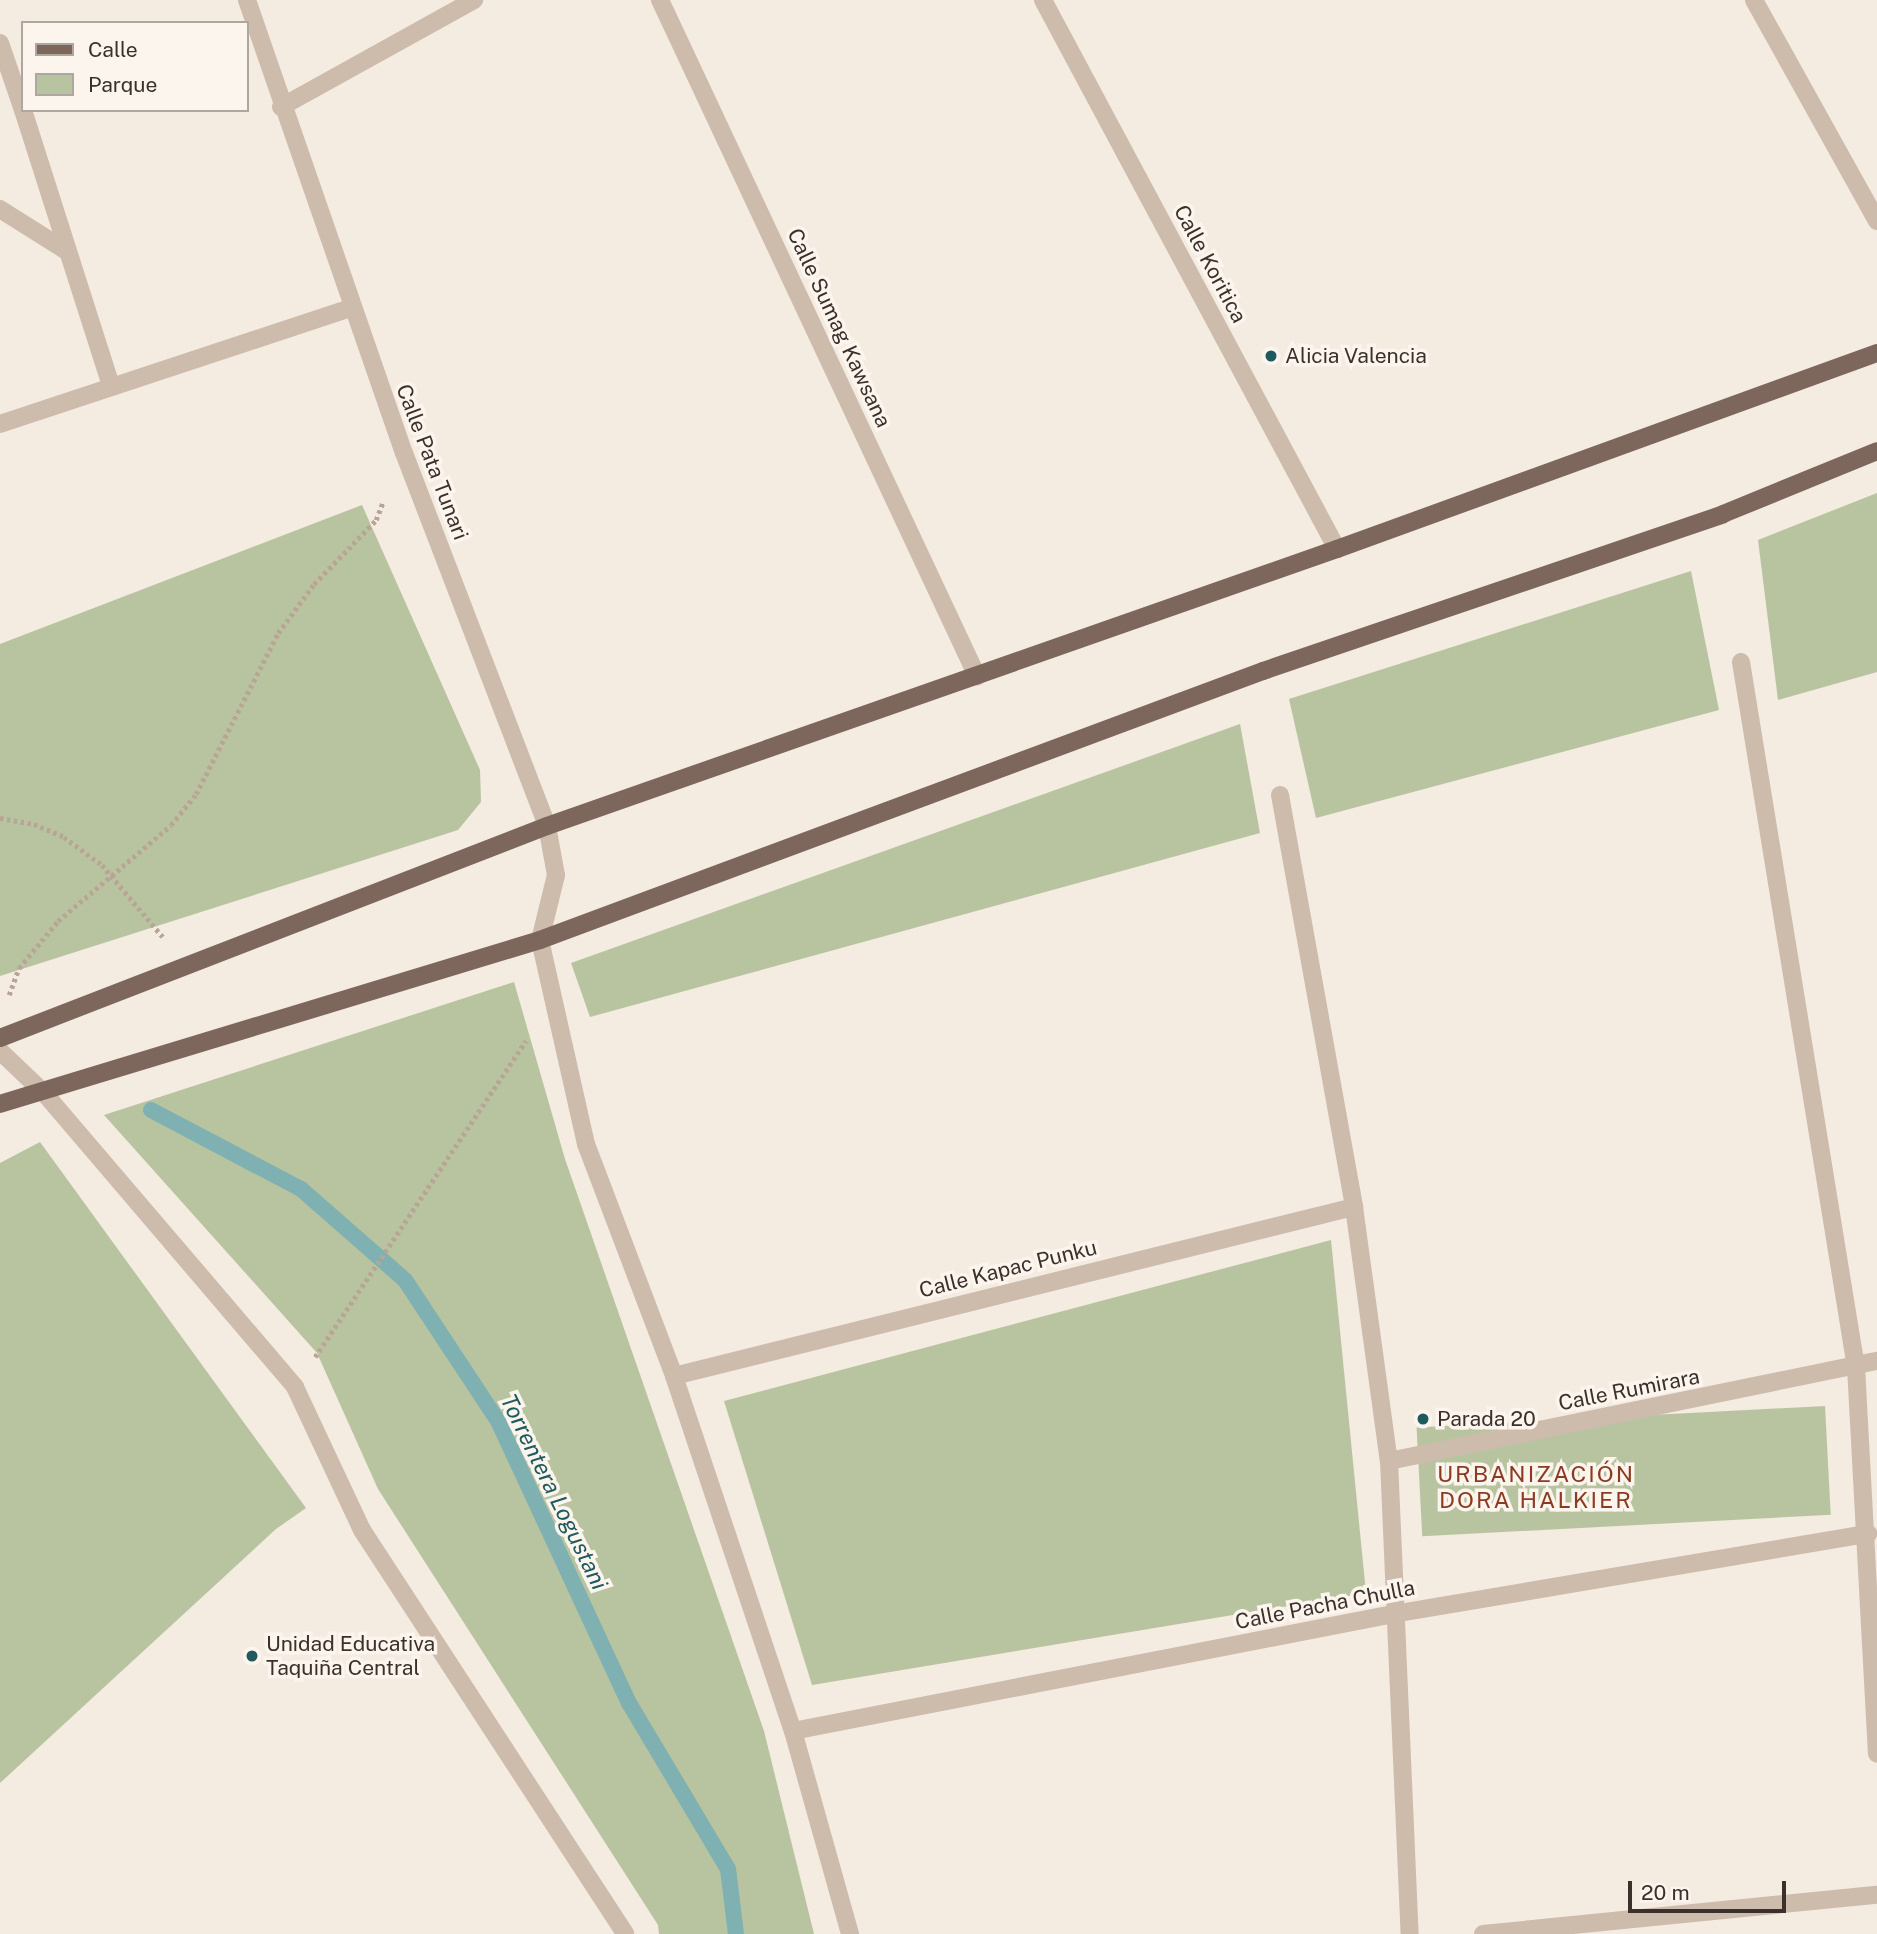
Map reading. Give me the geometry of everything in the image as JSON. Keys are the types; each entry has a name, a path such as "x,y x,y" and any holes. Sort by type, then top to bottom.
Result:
{"main road":[{"path":"0,1038 547,826 1338,550 1877,353"},
{"path":"0,1104 45,1094 540,940 1263,671 1723,514 1877,451"}],"street":[{"name":"Calle Pata Tunari","path":"247,0 351,308 547,826 556,875 540,940"},
{"path":"281,107 474,0"},
{"name":"Calle Sumag Kawsana","path":"660,0 977,676"},
{"name":"Calle Koritica","path":"1043,0 1338,550"},
{"path":"1754,0 1877,221"},
{"path":"0,43 21,104"},
{"path":"24,112 65,250 111,386"},
{"path":"0,209 65,250"},
{"path":"0,424 351,308"},
{"path":"1741,662 1856,1367 1868,1534 1877,1753"},
{"path":"1280,794 1354,1207 1389,1461 1393,1615 1410,1934"},
{"path":"540,940 586,1144 674,1376 793,1731 850,1934"},
{"path":"0,1051 45,1094 295,1387 362,1530 625,1934"},
{"name":"Calle Kapac Punku","path":"674,1376 1354,1207"},
{"name":"Calle Rumirara","path":"1389,1461 1877,1361"},
{"name":"Calle Pacha Chulla","path":"793,1731 1393,1615 1868,1534"},
{"path":"1483,1934 1877,1895"}],"path":[{"path":"5,1005 19,968 58,921 171,825 196,794 278,633 314,584 376,520 404,453"},
{"path":"0,818 34,824 64,837 110,875 187,964"},
{"path":"295,1387 553,1000"}],"green space":[{"path":"1877,493 1877,672 1778,700 1758,540"},
{"path":"362,505 480,770 481,802 458,830 0,976 0,644"},
{"path":"1691,571 1719,710 1316,818 1289,699"},
{"path":"1240,724 1260,833 590,1017 571,963"},
{"path":"514,982 565,1159 764,1731 814,1934 659,1934 658,1925 378,1489 317,1353 104,1115"},
{"path":"40,1142 306,1508 276,1529 0,1783 0,1163"},
{"path":"1331,1240 1366,1593 812,1685 724,1401"},
{"path":"1825,1406 1831,1515 1422,1536 1417,1427"}],"waterway":[{"name":"Torrentera Logustani","path":"151,1110 301,1189 405,1280 498,1421 629,1703 728,1869 736,1934"}],"place":[{"name":"Alicia Valencia","path":"1271,356"},
{"name":"Parada 20","path":"1423,1419"},
{"name":"Unidad Educativa Taquiña Central","path":"252,1656"}],"district":[{"name":"URBANIZACIÓN DORA HALKIER","path":"1536,1487"}]}
